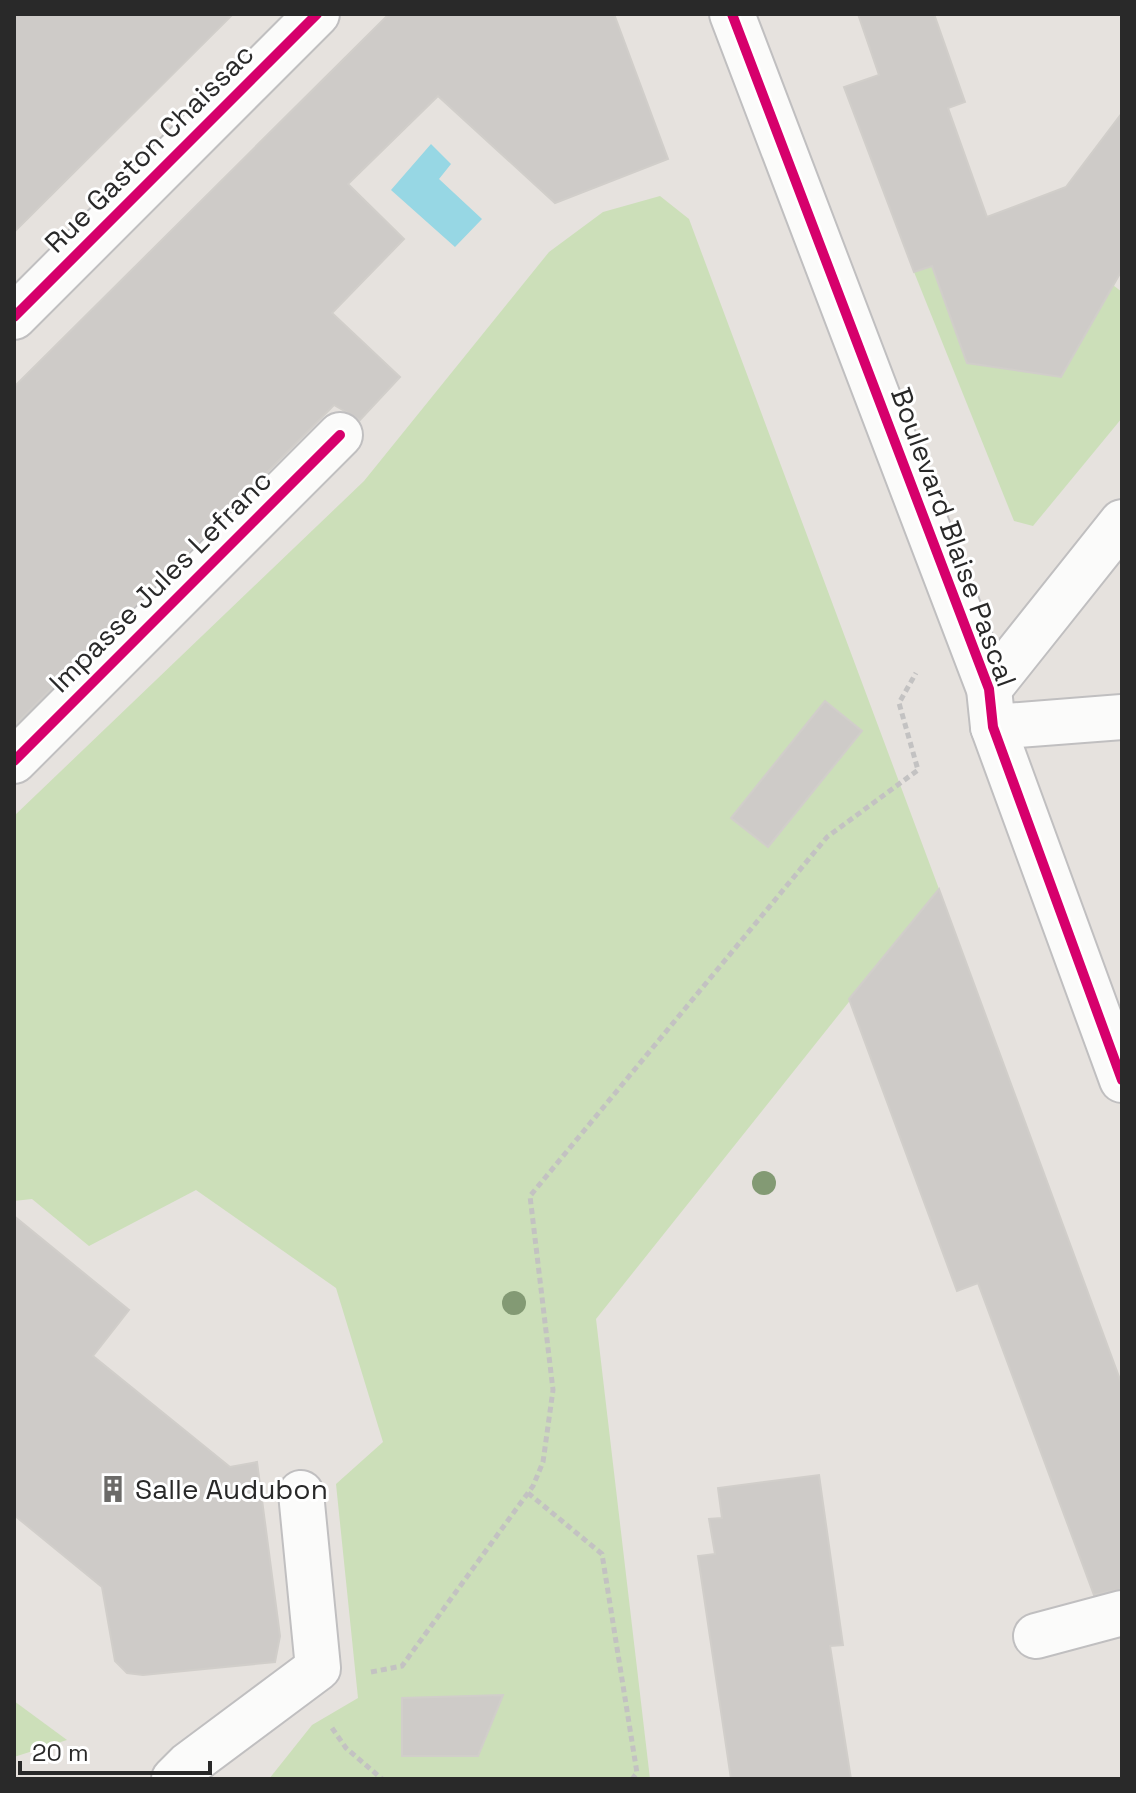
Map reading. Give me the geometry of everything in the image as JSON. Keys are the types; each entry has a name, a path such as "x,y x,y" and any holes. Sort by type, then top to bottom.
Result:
{"street":[{"name":"Rue Gaston Chaissac","path":"14,317 317,14"},
{"name":"Boulevard Blaise Pascal","path":"732,14 991,708 1122,1080"},
{"name":"Impasse Jules Lefranc","path":"14,761 340,435"},
{"path":"991,708 1122,522"},
{"path":"991,708 1122,717"},
{"path":"174,1779 188,1765 309,1675 301,1493"},
{"path":"1036,1636 1122,1613"}],"path":[{"path":"309,1675 337,1680 402,1666 528,1493 543,1462 553,1390 530,1196 827,837 918,770 899,703 916,673"},
{"path":"528,1493 602,1554 637,1773 632,1779"},
{"path":"309,1675 346,1748 382,1779"}],"green space":[{"path":"660,196 689,219 939,889 596,1319 650,1779 269,1779 312,1725 358,1698 336,1484 383,1442 336,1288 196,1190 89,1246 32,1199 14,1201 14,816 364,481 549,252 603,212"},
{"path":"1036,226 1122,292 1122,418 1033,526 1014,521 914,272"},
{"path":"14,1701 67,1740 14,1757"}],"water":[{"path":"431,144 451,164 439,179 482,219 455,247 391,190"}],"building":[{"path":"14,14 233,14 14,232"},
{"path":"389,14 614,14 668,159 555,203 438,96 348,184 404,239 332,313 400,377 360,420 334,405 14,726 14,387"},
{"path":"858,14 934,14 965,102 948,108 987,217 1066,187 1122,113 1122,270 1061,377 967,363 932,266 914,272 844,87 879,75"},
{"path":"825,701 862,731 768,847 731,818"},
{"path":"939,889 1122,1385 1122,1589 1094,1595 978,1283 957,1291 849,999"},
{"path":"14,1216 129,1310 93,1356 230,1467 257,1462 280,1636 275,1662 143,1675 127,1673 115,1661 102,1587 14,1515"},
{"path":"819,1475 843,1645 830,1646 851,1779 731,1779 698,1556 715,1554 709,1519 722,1518 718,1488"},
{"path":"503,1695 478,1756 402,1756 402,1698"}],"cycle path":[{"path":"14,317 317,14"},
{"path":"732,14 989,689 993,727 1122,1080"},
{"path":"14,761 340,435"}],"place":[{"name":"Salle Audubon","path":"113,1489"}]}
